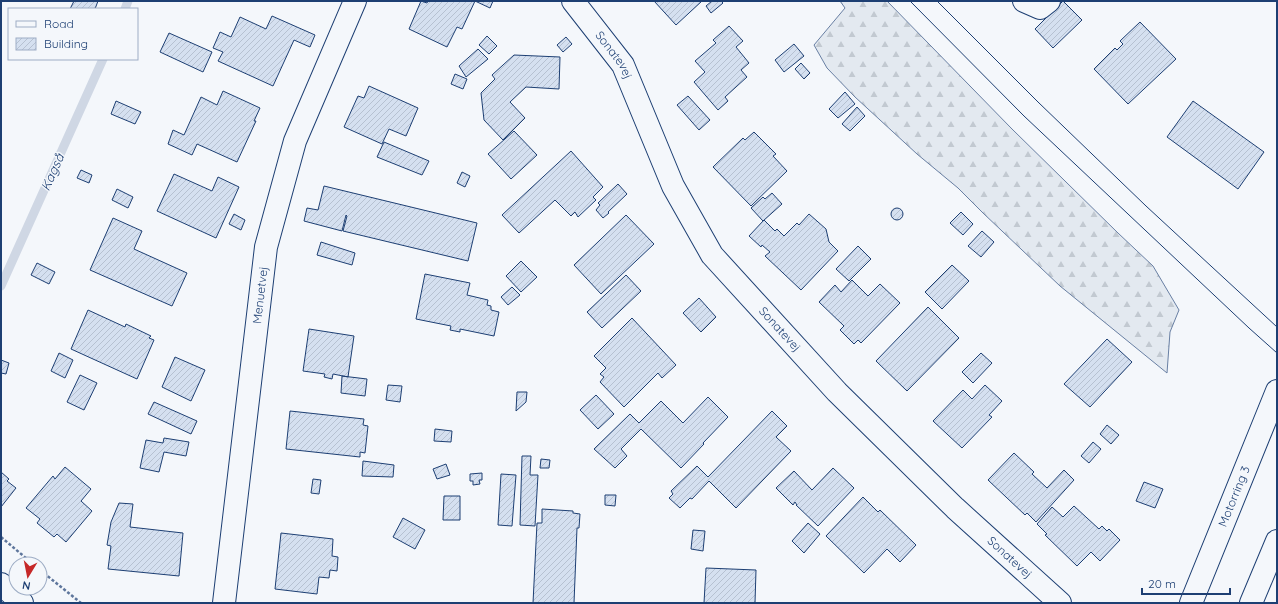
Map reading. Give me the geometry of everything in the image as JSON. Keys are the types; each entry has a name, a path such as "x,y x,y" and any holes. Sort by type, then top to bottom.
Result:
{"main road":[{"name":"Menuetvej","path":"224,603 266,246 295,141 355,1"},
{"name":"Sonatevej","path":"573,1 623,65 673,186 712,255 837,392 955,508 1060,603"},
{"path":"1024,1 1040,8 1049,1"},
{"name":"Motorring 3","path":"1191,603 1277,391"},
{"path":"1251,603 1277,541"},
{"path":"1,584 22,603"}],"path":[{"path":"1,537 24,556"},
{"path":"48,576 81,603"}],"green space":[{"path":"840,1 887,1 1012,129 1153,266 1179,310 1170,332 1167,373 1060,286 958,188 917,154 855,97 827,68 814,45 845,8"}],"building":[{"path":"74,1 98,1 95,8 70,8"},
{"path":"421,1 427,3 428,1 475,1 462,29 457,27 447,47 409,29"},
{"path":"475,1 493,1 490,8"},
{"path":"654,1 702,1 676,25"},
{"path":"712,1 721,1 723,3 711,13 706,6"},
{"path":"1063,1 1082,20 1053,48 1035,29"},
{"path":"272,16 315,35 310,47 294,40 273,86 218,61 223,52 213,48 220,32 231,37 240,17 266,29"},
{"path":"1140,22 1176,59 1128,104 1094,69 1115,48 1117,50 1123,44 1120,41"},
{"path":"729,26 743,41 736,47 749,63 741,70 747,77 725,97 728,101 718,110 694,82 705,72 695,61 716,43 713,40"},
{"path":"169,33 212,52 203,72 160,52"},
{"path":"487,36 497,46 489,54 479,45"},
{"path":"566,37 572,44 563,52 557,45"},
{"path":"794,44 804,56 784,72 775,60"},
{"path":"478,49 488,59 466,77 459,66"},
{"path":"514,55 560,57 559,89 526,87 510,102 525,118 503,140 484,120 481,93 495,79 492,75"},
{"path":"801,63 810,73 804,79 795,69"},
{"path":"455,74 467,79 463,89 451,84"},
{"path":"369,86 418,108 406,136 389,129 382,144 344,127 358,96 364,98"},
{"path":"223,91 260,108 254,121 256,121 237,162 197,144 192,155 168,144 173,130 184,135 201,97 217,105"},
{"path":"845,92 855,104 838,118 829,109"},
{"path":"688,96 710,120 699,130 677,105"},
{"path":"116,101 141,112 135,124 111,114"},
{"path":"1193,101 1264,152 1238,189 1167,137"},
{"path":"857,107 865,116 850,131 842,124"},
{"path":"514,131 537,155 511,179 488,154"},
{"path":"754,132 776,154 773,156 787,171 751,206 713,167 743,138 745,140"},
{"path":"384,142 429,161 422,175 377,157"},
{"path":"571,151 603,187 593,197 596,200 578,217 575,212 571,216 555,200 519,233 502,215"},
{"path":"81,170 92,175 89,183 77,178"},
{"path":"462,172 470,176 465,187 457,183"},
{"path":"174,174 212,191 218,177 239,187 216,238 157,211"},
{"path":"618,184 627,194 603,218 596,210 600,205 598,203"},
{"path":"324,186 477,223 468,261 343,231 346,215 342,231 304,221 307,208 318,210"},
{"path":"117,189 133,197 128,208 112,200"},
{"path":"772,193 782,204 763,221 751,208 763,197 765,199"},
{"path":"895,208 899,208 903,214 899,220 895,220 891,216 891,212"},
{"path":"961,212 973,224 963,235 950,223"},
{"path":"234,214 245,220 241,230 229,224"},
{"path":"809,214 826,229 829,242 838,251 801,290 765,256 770,252 762,245 761,247 749,236 764,220 775,231 777,229 784,236 797,223 799,225"},
{"path":"626,215 654,244 601,294 574,265"},
{"path":"113,218 142,231 134,249 187,273 172,306 90,270"},
{"path":"982,231 994,242 981,257 968,246"},
{"path":"321,242 355,253 352,265 317,255"},
{"path":"858,246 871,259 849,281 836,269"},
{"path":"521,261 537,277 521,292 506,276"},
{"path":"37,263 55,272 49,284 31,275"},
{"path":"952,265 969,281 942,309 925,292"},
{"path":"425,274 470,283 467,295 488,300 487,305 491,306 491,310 499,312 494,336 460,329 460,332 450,330 451,326 416,319"},
{"path":"626,275 641,291 602,328 587,312"},
{"path":"852,280 868,296 880,284 900,303 861,343 858,340 854,344 840,330 844,326 819,302 835,285 841,292"},
{"path":"512,287 520,295 508,305 501,297"},
{"path":"699,298 716,317 701,332 683,313"},
{"path":"928,307 959,338 907,391 876,361"},
{"path":"88,310 125,327 126,324 151,336 149,338 154,340 137,379 71,349"},
{"path":"632,318 676,365 662,378 658,373 624,407 600,382 604,377 600,374 606,368 594,356"},
{"path":"309,329 354,336 348,377 333,374 332,379 324,377 325,374 303,371"},
{"path":"1107,339 1132,362 1090,407 1064,384"},
{"path":"59,353 73,360 65,378 51,371"},
{"path":"981,353 992,363 973,383 962,372"},
{"path":"175,357 205,370 191,401 162,387"},
{"path":"1,360 9,363 6,374 1,373"},
{"path":"80,375 97,383 84,410 67,402"},
{"path":"342,376 367,379 365,396 341,393"},
{"path":"388,385 402,386 400,402 386,400"},
{"path":"985,385 1002,401 989,415 992,417 962,448 933,421 963,390 972,399"},
{"path":"517,392 527,392 526,402 516,411"},
{"path":"596,395 614,414 598,429 580,410"},
{"path":"708,397 728,417 681,468 641,429 621,449 627,456 615,468 594,449 630,414 639,423 661,401 683,423"},
{"path":"154,402 197,421 191,434 148,414"},
{"path":"290,411 364,419 363,425 368,426 365,453 360,452 360,457 286,449"},
{"path":"772,411 787,426 776,437 791,451 736,508 709,481 692,499 690,498 680,508 669,498 673,494 671,491 697,466 708,477"},
{"path":"1107,425 1119,435 1111,444 1100,434"},
{"path":"435,429 452,431 451,442 434,441"},
{"path":"164,438 189,442 186,456 164,452 159,472 140,468 146,440 163,443"},
{"path":"1093,442 1101,449 1089,463 1081,456"},
{"path":"1014,453 1034,472 1032,474 1047,488 1064,470 1074,480 1036,522 1027,513 1025,515 988,480"},
{"path":"522,456 531,456 530,475 538,475 535,526 520,525"},
{"path":"541,459 550,460 549,468 540,468"},
{"path":"363,461 394,465 393,477 362,476"},
{"path":"446,464 450,475 437,479 433,469"},
{"path":"65,467 91,489 81,501 92,511 66,542 57,534 54,537 37,523 40,519 26,508 53,476 55,479"},
{"path":"833,468 854,488 818,526 796,505 795,502 793,505 776,488 794,471 812,490"},
{"path":"1,472 9,479 7,481 16,488 1,507"},
{"path":"482,473 482,480 479,480 480,484 473,485 473,481 470,481 470,474"},
{"path":"501,474 516,475 512,526 498,525"},
{"path":"313,479 321,480 319,494 311,493"},
{"path":"1144,482 1163,489 1155,508 1136,501"},
{"path":"605,495 616,495 615,506 605,505"},
{"path":"444,496 460,496 460,520 443,520"},
{"path":"863,497 878,512 880,510 916,545 900,562 887,549 864,573 826,536"},
{"path":"119,503 133,504 130,527 183,533 179,576 108,569 111,546 107,545 111,522"},
{"path":"1074,506 1099,529 1102,526 1107,531 1109,529 1120,540 1100,561 1091,552 1077,566 1045,535 1047,534 1037,524 1052,507 1063,517"},
{"path":"542,509 573,511 573,513 580,514 579,528 577,528 574,603 533,603 537,523 542,523"},
{"path":"403,518 425,530 415,549 393,537"},
{"path":"808,523 820,534 804,553 792,541"},
{"path":"693,530 705,531 703,551 691,549"},
{"path":"281,533 333,539 332,556 338,557 337,571 330,570 329,578 319,577 317,594 275,589"},
{"path":"706,568 756,570 755,603 704,603"}],"waterway":[{"name":"Kagså","path":"125,8 128,1"},
{"name":"Kagså","path":"1,286 103,60"}],"tram line":[{"path":"910,1 1024,116 1277,353"},
{"path":"937,1 1038,102 1146,206 1277,327"}]}
